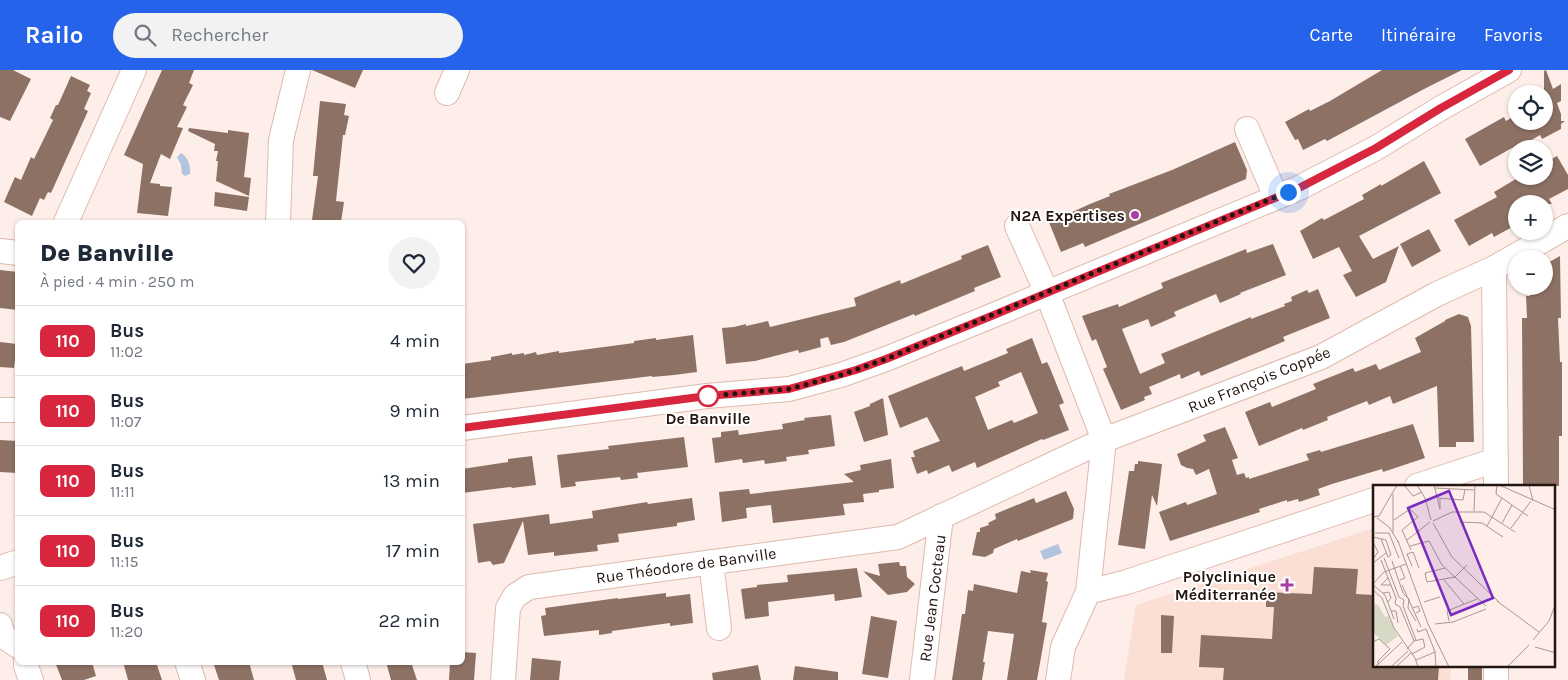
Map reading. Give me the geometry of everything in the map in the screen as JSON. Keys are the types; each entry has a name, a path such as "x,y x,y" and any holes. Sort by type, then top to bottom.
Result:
{"street":[{"path":"67,220 134,70"},
{"path":"278,220 281,140 298,70"},
{"path":"447,93 457,70"},
{"path":"465,428 707,396 789,389 841,375 886,359 1299,188 1376,148 1441,108 1509,70"},
{"path":"1247,129 1276,198"},
{"path":"1017,226 1047,293 1104,440 1088,592 1063,647 1058,680"},
{"name":"Rue François Coppée","path":"941,516 1104,440 1321,357 1437,294 1494,268 1568,226"},
{"path":"0,250 15,252"},
{"path":"1494,268 1496,485"},
{"path":"0,410 15,410"},
{"path":"1420,485 1496,460"},
{"path":"1088,592 1127,582 1373,500"},
{"name":"Rue Théodore de Banville","path":"503,680 508,608 515,596 529,587 898,538 941,516"},
{"name":"Rue Jean Cocteau","path":"922,680 941,516"},
{"path":"711,562 719,628"},
{"path":"0,568 15,563"},
{"path":"0,625 3,636 15,644"},
{"path":"26,665 31,680"},
{"path":"188,665 193,680"},
{"path":"354,665 358,680"}],"shaded area":[{"name":"Polyclinique Méditerranée","path":"1373,528 1373,668 1451,668 1450,680 1124,680 1136,605"}],"water":[{"path":"181,153 187,159 190,168 190,174 185,176 182,174 181,165 177,157"},
{"path":"1058,544 1062,553 1044,560 1040,551"}],"building":[{"path":"0,70 13,70 31,79 10,121 0,117"},
{"path":"162,70 194,70 189,83 193,85 183,105 187,107 177,127 183,128 170,159 161,154 150,183 172,187 168,216 137,213 143,164 124,155"},
{"path":"312,70 363,70 355,88"},
{"path":"1382,70 1462,70 1327,141 1325,139 1303,150 1298,139 1295,140 1285,122 1309,109 1310,111 1330,101"},
{"path":"1546,70 1552,85 1544,85 1544,71"},
{"path":"71,76 90,85 87,91 91,93 84,109 88,111 51,193 48,192 44,200 40,198 32,216 4,202 15,177 21,180 31,157 34,159 53,120 50,118"},
{"path":"1561,84 1561,101 1557,103 1561,114 1561,121 1565,121 1561,124 1561,129 1542,139 1540,135 1532,140 1508,140 1508,150 1480,166 1465,139 1504,117 1506,121 1508,120 1508,130 1553,130 1553,89"},
{"path":"320,101 346,104 344,115 349,116 345,135 343,135 336,201 344,202 341,220 312,220 318,176 313,176"},
{"path":"189,128 228,133 228,130 249,133 244,177 251,178 249,196 216,181 218,151 214,151 215,144 188,131"},
{"path":"1235,142 1247,170 1246,179 1085,247 1083,243 1061,252 1048,220 1069,211 1070,213 1110,196 1109,194 1172,170"},
{"path":"1557,156 1568,175 1568,189 1553,197 1553,195 1508,195 1508,229 1494,237 1492,233 1469,246 1454,220 1497,197 1494,192 1508,184 1553,185 1553,158"},
{"path":"1424,161 1441,193 1359,236 1373,259 1399,246 1386,282 1356,297 1343,275 1352,271 1339,247 1313,259 1300,231 1322,218 1324,220 1364,199 1362,195"},
{"path":"215,192 249,197 247,211 214,206"},
{"path":"1429,229 1441,251 1412,267 1400,244"},
{"path":"1273,244 1286,275 1220,303 1216,294 1174,312 1176,316 1151,327 1148,319 1122,329 1140,374 1165,363 1161,354 1251,317 1251,319 1285,306 1284,304 1292,301 1291,297 1307,290 1309,293 1318,289 1330,318 1283,337 1285,341 1201,376 1199,371 1181,379 1180,374 1149,387 1152,394 1144,397 1145,400 1121,410 1103,369 1107,367 1096,339 1092,341 1082,316 1118,304 1119,307 1163,288 1161,283 1246,249 1247,253"},
{"path":"988,245 1001,277 974,288 975,291 915,316 914,314 844,342 831,345 828,337 820,339 821,347 799,353 798,350 755,361 726,364 722,328 746,324 746,326 768,321 770,327 856,306 854,298 900,280 901,284 962,259 961,256"},
{"path":"1560,256 1561,318 1558,318 1560,362 1562,362 1562,436 1559,436 1559,486 1523,485 1522,318 1527,318 1526,296 1553,295 1553,260"},
{"path":"0,270 15,272 15,310 0,308"},
{"path":"1459,314 1468,317 1471,326 1474,442 1456,442 1456,447 1439,447 1437,386 1393,404 1390,396 1369,405 1367,401 1327,417 1328,420 1303,430 1302,428 1259,446 1245,412 1270,402 1272,407 1316,389 1313,384 1353,368 1355,372 1376,364 1379,370 1421,352 1415,338"},
{"path":"693,335 697,372 465,399 465,364 491,360 491,357 512,353 512,355 524,353 524,355 536,352 537,355 634,343 634,341 656,338 656,340"},
{"path":"1032,338 1042,364 1047,362 1050,368 1064,403 1059,405 1069,430 1042,439 977,468 975,462 952,472 949,465 928,474 927,470 917,474 911,457 915,457 913,451 940,441 927,417 900,428 888,396 962,366 964,371 1008,353 1006,349","holes":["1021,372 1038,413 1014,423 1012,420 988,430 975,397 1000,386 998,382"]},
{"path":"0,342 15,344 14,368 0,367"},
{"path":"883,398 888,435 864,442 854,412 870,406 870,404"},
{"path":"831,415 835,446 808,450 809,454 786,457 787,461 765,464 764,460 743,463 742,459 715,463 712,438 721,437 721,432 738,430 739,435 783,429 782,424 805,420 804,418"},
{"path":"1413,424 1425,458 1383,472 1382,469 1332,484 1318,489 1320,495 1299,502 1298,499 1287,502 1287,500 1259,509 1260,512 1170,541 1159,512 1186,502 1187,505 1217,494 1209,469 1196,475 1193,469 1181,465 1177,454 1206,441 1203,435 1225,427 1238,458 1232,460 1237,475 1244,473 1246,478 1249,477 1249,479 1309,460 1306,454 1320,450 1321,452"},
{"path":"684,437 688,467 637,473 638,478 621,480 620,477 575,482 576,486 561,488 557,455 609,449 608,446"},
{"path":"0,440 15,441 15,473 0,472"},
{"path":"532,456 536,485 465,493 465,469 508,462 508,459"},
{"path":"891,459 894,488 863,494 864,502 843,504 845,515 773,523 771,505 746,508 747,518 722,522 719,492 749,489 750,494 854,482 844,474 861,470 860,465"},
{"path":"1138,461 1162,464 1157,506 1152,495 1145,549 1118,545 1129,471 1134,471 1135,464 1138,464"},
{"path":"1066,491 1074,509 1073,519 1018,541 1017,539 994,549 993,553 985,557 972,555 977,532 980,532 980,528 989,525 988,523 996,519 995,514 1034,498 1036,503"},
{"path":"692,498 695,520 677,523 677,526 618,534 619,542 597,545 598,551 554,556 554,552 528,555 523,521 504,563 493,565 490,561 478,563 473,524 549,514 550,524 593,518 592,511 647,502 648,504"},
{"path":"899,562 900,566 906,566 907,577 915,584 907,592 888,595 863,571 880,576 878,564"},
{"path":"1314,567 1358,569 1356,594 1373,595 1373,668 1439,668 1438,680 1223,680 1224,668 1199,667 1201,635 1272,639 1274,607 1266,607 1266,592 1312,594"},
{"path":"857,568 862,597 835,601 834,594 768,602 769,616 745,619 741,589 757,587 757,585 788,582 787,575"},
{"path":"1030,570 1048,573 1042,622 1047,623 1037,680 1007,680 1014,634 988,631 982,680 952,680 962,614 965,614 968,590 973,591 974,584 1017,593 1021,571 1031,573"},
{"path":"666,593 666,597 690,594 693,623 670,626 670,623 612,631 612,633 599,635 599,630 544,636 541,616 546,615 545,608"},
{"path":"1161,615 1174,616 1172,653 1161,653"},
{"path":"871,616 897,621 888,678 862,674"},
{"path":"465,652 476,653 474,680 449,680 450,665 465,665"},
{"path":"532,658 561,661 559,680 530,680"},
{"path":"56,665 93,665 96,676 84,680 62,680"},
{"path":"124,665 157,665 162,680 128,680"},
{"path":"214,665 250,665 254,680 219,680"},
{"path":"292,665 323,665 327,680 296,680"},
{"path":"387,665 412,665 417,680 391,680"},
{"path":"758,665 761,680 713,680 712,673"},
{"path":"795,666 838,672 838,680 793,680"},
{"path":"1468,668 1482,668 1482,680 1468,680"}],"bus line":[{"name":"110","path":"465,428 707,396 789,389 856,370 989,317 1299,188 1376,148 1441,108 1509,70"}],"place":[{"name":"N2A Expertises","path":"1135,215"},
{"name":"De Banville","path":"708,396"},
{"name":"Polyclinique Méditerranée","path":"1287,585"}],"route":[{"path":"708,396 789,389 841,375 886,359 989,317 1288,192"}]}
